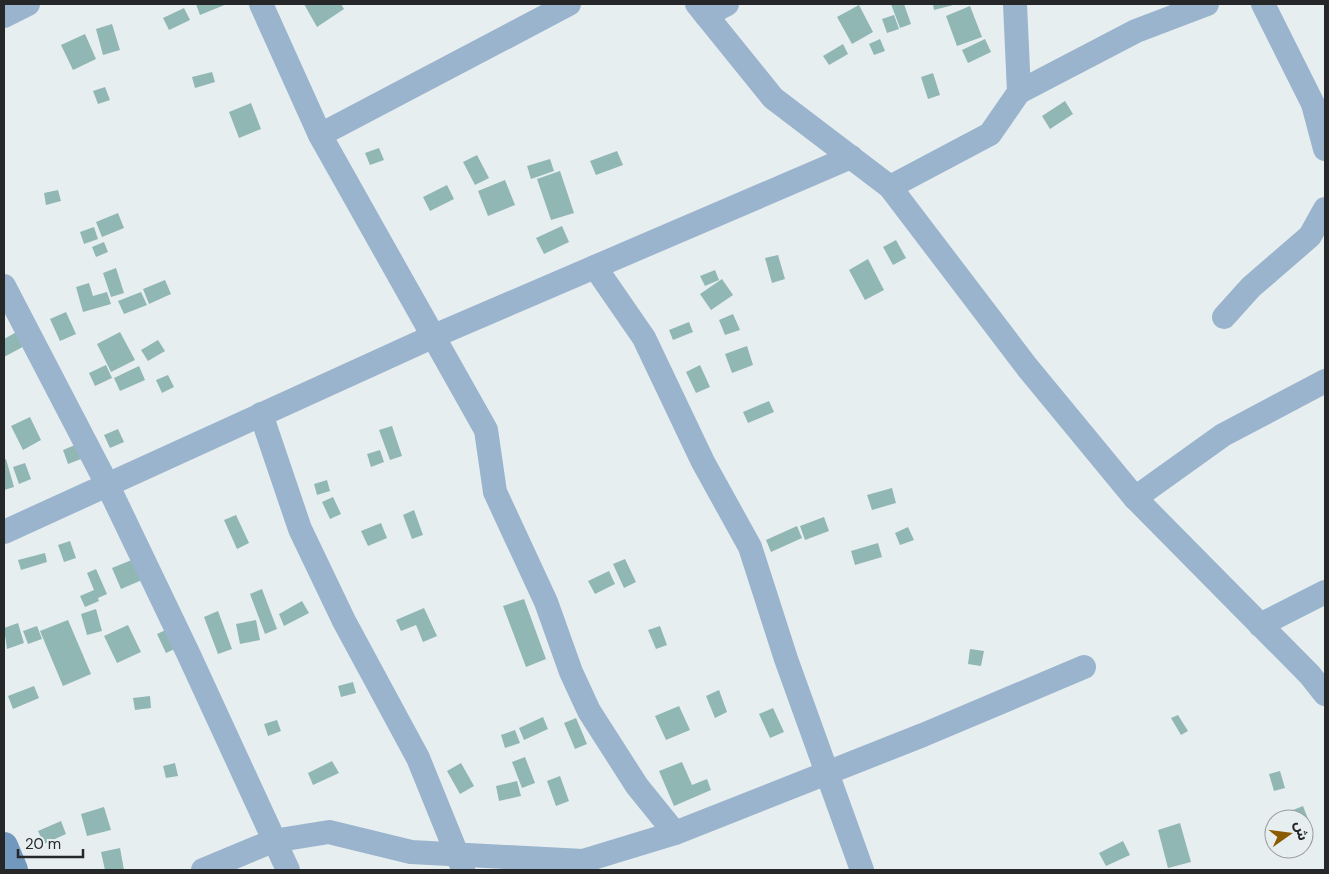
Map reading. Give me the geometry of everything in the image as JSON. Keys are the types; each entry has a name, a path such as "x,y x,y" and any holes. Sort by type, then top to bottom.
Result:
{"street":[{"path":"4,16 28,4"},
{"path":"261,4 320,135 486,430 495,492 546,602 571,672 589,711 637,786 675,833"},
{"path":"320,135 569,4"},
{"path":"727,4 701,9 773,98 890,187 1027,367 1135,498 1325,694"},
{"path":"1015,4 1019,92"},
{"path":"890,187 990,134 1019,92 1136,31 1207,4"},
{"path":"1263,4 1312,104 1325,149"},
{"path":"4,532 434,336 851,157"},
{"path":"1224,317 1250,287 1310,236 1325,209"},
{"path":"594,267 644,338 703,462 750,547 786,659 862,870"},
{"path":"4,286 108,486 188,653 288,870"},
{"path":"1135,498 1223,435 1325,381"},
{"path":"261,414 300,530 344,622 418,758 461,863"},
{"path":"1260,625 1325,592"},
{"path":"203,870 273,841 329,832 461,863 580,866 675,833 923,735 1084,667"},
{"path":"4,846 14,870"}],"building":[{"path":"196,4 227,4 200,15"},
{"path":"304,4 341,4 344,9 317,27"},
{"path":"891,4 904,4 911,24 900,28"},
{"path":"933,4 957,4 934,10"},
{"path":"859,5 873,32 852,44 837,17"},
{"path":"970,6 982,37 957,46 946,16"},
{"path":"184,8 190,20 169,30 163,18"},
{"path":"894,15 899,29 887,33 882,19"},
{"path":"112,24 120,50 103,55 96,29"},
{"path":"85,34 96,59 73,70 61,45"},
{"path":"880,39 885,51 874,55 869,44"},
{"path":"985,39 991,52 968,63 962,50"},
{"path":"843,44 848,54 829,65 823,56"},
{"path":"212,72 215,82 195,88 192,77"},
{"path":"933,73 940,95 928,99 921,77"},
{"path":"105,87 110,100 98,104 93,91"},
{"path":"1065,101 1073,114 1050,129 1042,116"},
{"path":"251,103 261,129 239,138 229,112"},
{"path":"379,148 384,160 370,165 365,153"},
{"path":"617,151 623,165 596,175 590,161"},
{"path":"477,155 489,178 475,185 463,162"},
{"path":"550,159 554,171 531,179 527,166"},
{"path":"560,171 574,213 551,220 537,179"},
{"path":"505,180 515,205 488,216 478,191"},
{"path":"447,185 454,199 430,211 423,197"},
{"path":"58,190 61,201 46,205 44,193"},
{"path":"118,213 124,228 102,237 96,222"},
{"path":"562,226 569,242 544,254 536,238"},
{"path":"94,227 98,239 84,244 80,232"},
{"path":"896,240 906,258 893,265 883,247"},
{"path":"104,242 108,252 96,257 92,247"},
{"path":"778,255 785,279 772,283 765,258"},
{"path":"868,259 884,290 865,300 849,270"},
{"path":"116,268 124,293 111,297 103,273"},
{"path":"715,270 719,280 705,286 700,276"},
{"path":"722,279 733,295 711,310 700,294"},
{"path":"165,280 171,294 149,304 143,289"},
{"path":"89,283 93,296 107,292 111,304 83,312 76,287"},
{"path":"141,292 147,305 124,314 118,301"},
{"path":"66,312 76,334 60,341 50,319"},
{"path":"733,314 740,330 725,335 719,320"},
{"path":"689,322 693,332 673,340 669,330"},
{"path":"22,329 30,343 4,357 4,339"},
{"path":"120,332 135,360 111,372 97,344"},
{"path":"158,340 165,351 148,361 141,350"},
{"path":"747,346 753,365 732,373 725,354"},
{"path":"106,365 112,378 95,386 89,373"},
{"path":"700,365 710,387 696,393 686,372"},
{"path":"139,366 145,380 120,391 114,378"},
{"path":"168,375 174,387 162,393 156,380"},
{"path":"769,401 774,412 748,423 743,412"},
{"path":"30,417 41,440 23,450 11,426"},
{"path":"392,426 402,456 390,460 379,430"},
{"path":"118,429 124,442 110,448 104,435"},
{"path":"75,445 81,459 68,464 63,450"},
{"path":"380,450 384,462 371,467 367,454"},
{"path":"6,459 14,487 4,490 4,460"},
{"path":"25,463 31,479 19,484 13,467"},
{"path":"327,480 330,491 317,495 314,484"},
{"path":"892,488 896,503 872,510 867,495"},
{"path":"333,497 341,514 330,519 322,502"},
{"path":"414,510 423,535 412,539 403,515"},
{"path":"236,515 249,543 237,549 224,520"},
{"path":"824,517 829,531 805,540 800,526"},
{"path":"381,523 387,538 368,546 361,531"},
{"path":"797,526 802,538 771,552 766,540"},
{"path":"908,527 914,540 900,545 895,533"},
{"path":"70,541 76,558 64,562 58,545"},
{"path":"878,543 882,557 855,565 851,551"},
{"path":"45,553 47,562 21,570 18,560"},
{"path":"134,559 142,580 121,589 112,568"},
{"path":"625,559 636,582 624,588 613,564"},
{"path":"96,569 107,594 98,598 99,601 85,607 80,596 94,590 87,573"},
{"path":"609,571 615,584 595,594 588,581"},
{"path":"262,589 277,629 265,634 250,594"},
{"path":"524,599 546,659 526,667 503,606"},
{"path":"302,601 309,613 284,626 279,614"},
{"path":"424,608 437,636 423,642 416,625 401,631 396,620"},
{"path":"96,609 102,631 87,635 81,614"},
{"path":"218,611 232,649 218,654 204,617"},
{"path":"68,620 91,674 63,686 40,631"},
{"path":"256,620 260,640 240,644 236,624"},
{"path":"18,623 24,643 7,649 4,628"},
{"path":"128,625 141,652 117,663 104,636"},
{"path":"37,626 42,639 28,644 23,631"},
{"path":"660,626 667,645 656,649 648,630"},
{"path":"170,628 179,647 166,653 157,634"},
{"path":"970,649 984,651 981,666 968,664"},
{"path":"353,682 356,693 341,697 338,686"},
{"path":"34,686 39,698 13,709 8,696"},
{"path":"719,690 727,712 715,718 706,696"},
{"path":"150,696 151,708 135,710 133,698"},
{"path":"679,706 690,730 666,740 655,716"},
{"path":"773,708 784,732 770,738 759,714"},
{"path":"1178,715 1188,731 1181,735 1171,718"},
{"path":"543,717 548,729 524,740 519,728"},
{"path":"576,718 587,744 575,749 564,723"},
{"path":"277,720 281,731 268,736 264,724"},
{"path":"515,730 520,743 505,748 501,735"},
{"path":"525,757 535,783 522,788 512,762"},
{"path":"332,761 339,773 313,785 308,773"},
{"path":"682,762 692,785 707,779 711,790 674,806 659,771"},
{"path":"175,763 178,776 166,778 163,766"},
{"path":"461,763 474,786 460,794 447,771"},
{"path":"1280,771 1285,788 1274,791 1269,774"},
{"path":"560,776 569,801 556,806 547,781"},
{"path":"517,781 521,796 499,801 496,786"},
{"path":"104,807 111,830 87,836 81,814"},
{"path":"61,821 66,834 44,844 38,831"},
{"path":"1180,823 1191,862 1168,868 1158,830"},
{"path":"1123,841 1130,855 1106,866 1099,853"},
{"path":"120,848 124,870 105,870 101,852"}]}
